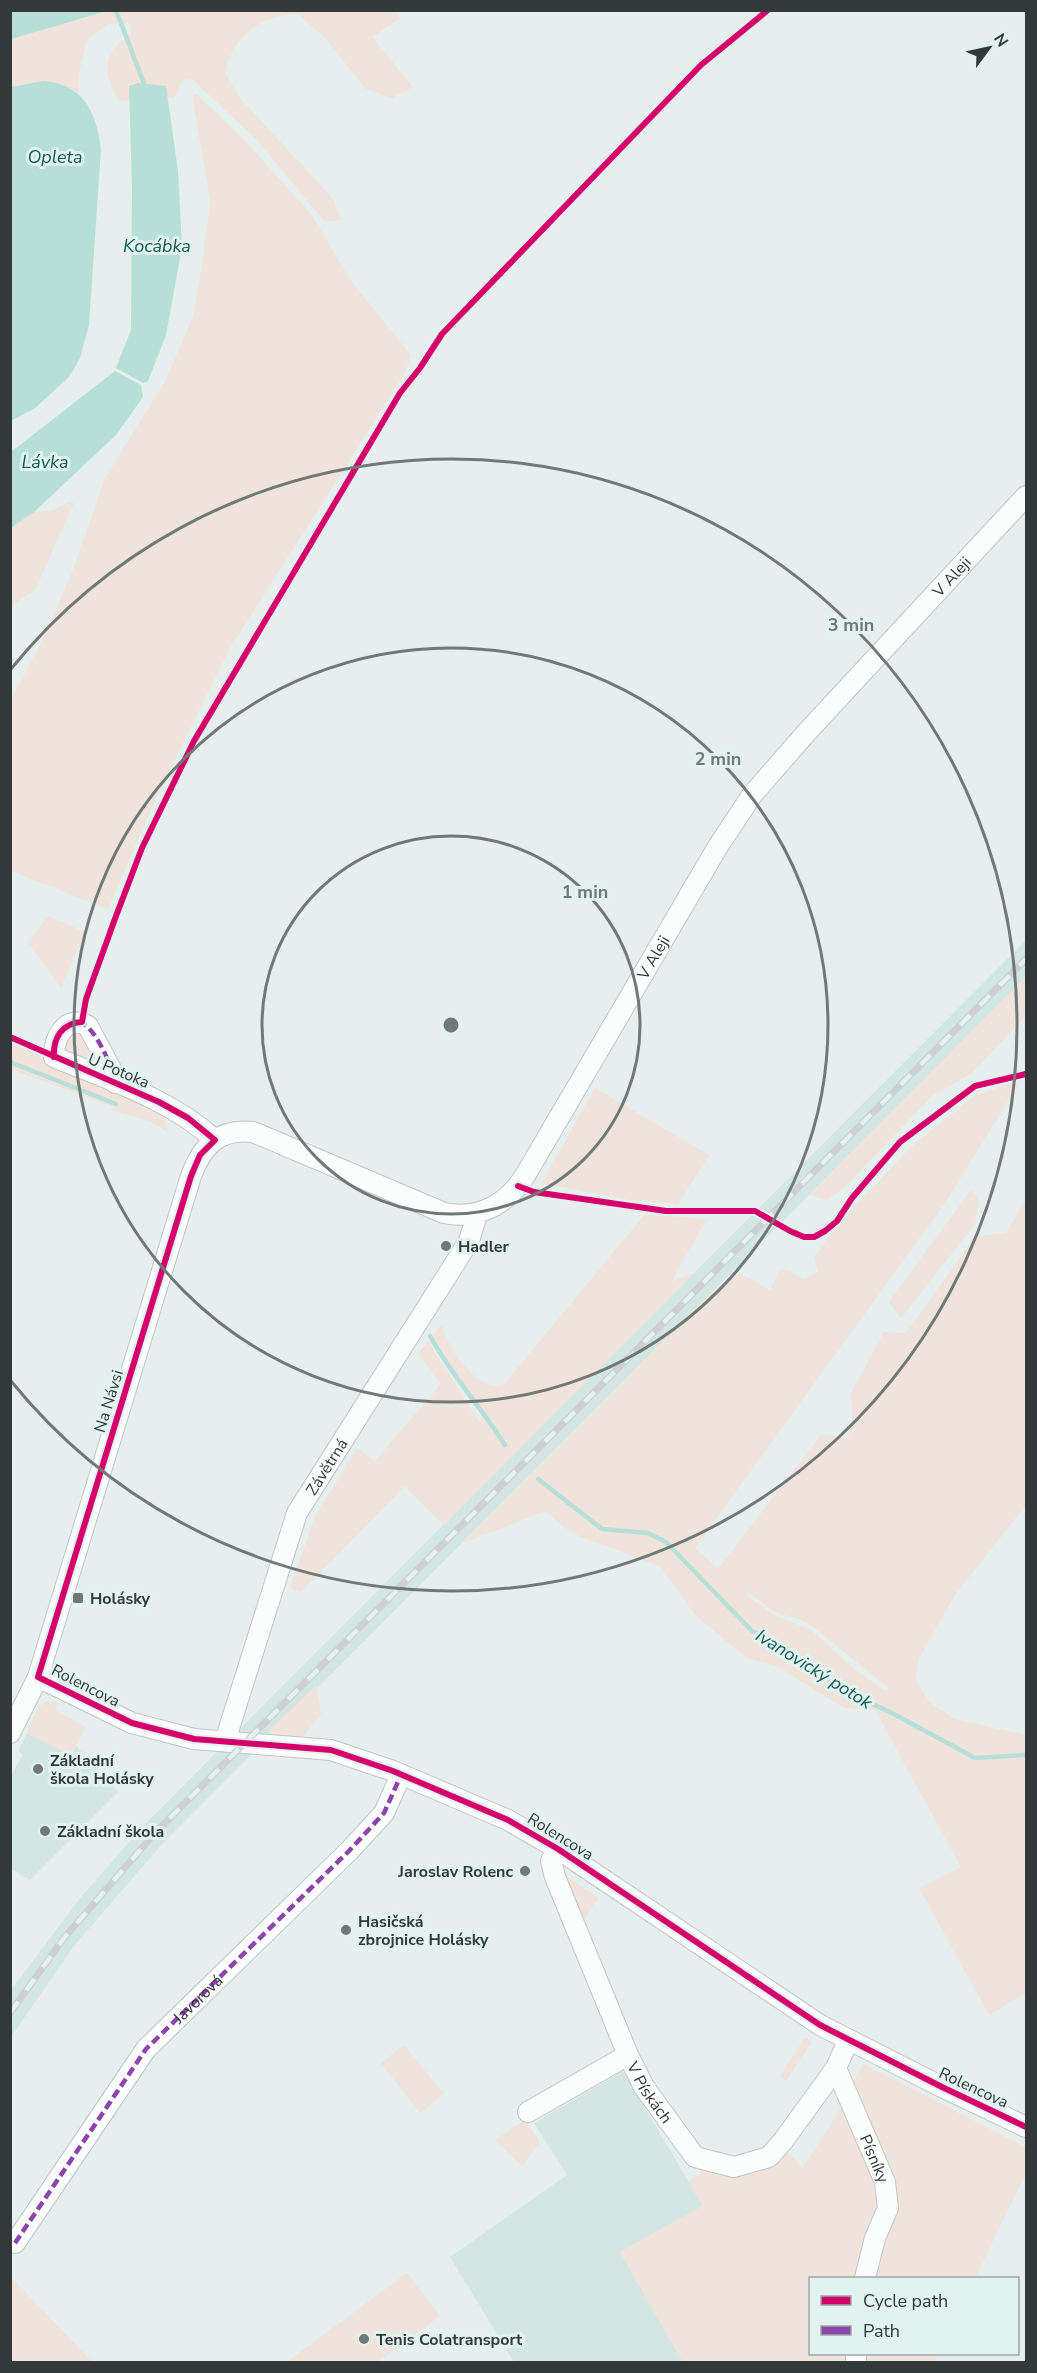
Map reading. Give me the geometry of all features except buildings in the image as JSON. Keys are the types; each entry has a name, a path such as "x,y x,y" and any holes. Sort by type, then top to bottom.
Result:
{"street":[{"name":"V Aleji","path":"215,1140 233,1132 254,1132 436,1211 451,1215 477,1214 496,1206 518,1186 717,848 752,795 822,715 1026,496"},
{"name":"U Potoka","path":"115,1083 159,1102 188,1118 215,1140"},
{"name":"Na Návsi","path":"10,1733 38,1677 191,1176 200,1155 215,1140"},
{"name":"Závětrná","path":"225,1742 297,1513 469,1241 477,1214"},
{"name":"Rolencova","path":"38,1677 148,1729 194,1739 331,1750 401,1775 508,1820 558,1849 820,2025 848,2041 1026,2127"},
{"name":"Javorová","path":"15,2243 146,2049 349,1851 384,1813 401,1775"},
{"name":"V Pískách","path":"558,1849 551,1861 555,1877 628,2055 644,2087 695,2157 734,2167 769,2157 836,2068"},
{"path":"836,2068 848,2041"},
{"path":"528,2112 628,2055"},
{"name":"Písníky","path":"836,2068 885,2182 888,2208 875,2238 865,2277"}],"shaded area":[{"path":"395,10 400,18 372,37 413,87 392,98 366,89 325,38 298,14 272,19 251,30 235,48 225,73 240,98 333,199 341,220 325,222 257,140 193,80 183,79 176,96 168,99 166,86 138,83 129,86 129,101 118,100 109,80 108,63 114,49 131,34 130,23 109,24 87,39 80,69 78,93 63,86 46,83 11,87 11,39 107,11"},
{"path":"197,94 246,142 311,214 351,281 411,355 405,373 230,648 155,800 108,909 11,871 11,699 59,603 105,478 166,380 194,314 210,199 192,96"},
{"path":"68,502 74,503 35,590 11,606 11,528 34,512 53,510"},
{"path":"48,916 85,932 61,988 28,942"},
{"path":"1026,940 1026,977 163,1843 74,1946 11,2037 11,1990 81,1897 144,1825"},
{"path":"1026,977 1026,1016 971,1074 932,1096 844,1188 827,1200 810,1195"},
{"path":"75,1032 87,1037 103,1067 66,1053 63,1049 67,1034"},
{"path":"10,1042 162,1111 168,1132 151,1122 112,1110 113,1107 11,1069"},
{"path":"1011,1083 1018,1085 945,1203 695,1548 718,1569 821,1435 848,1437 853,1414 850,1395 884,1332 906,1333 975,1237 1007,1232 1023,1203 1026,1204 1026,1505 955,1595 918,1660 916,1680 928,1701 954,1719 1026,1735 1026,1993 989,2015 919,1888 961,1867 875,1710 844,1708 778,1667 747,1658 695,1615 660,1566 579,1536 562,1526 546,1511 463,1543 714,1290 739,1273 770,1290 781,1268 805,1279 818,1272 814,1258 838,1224 911,1147 974,1096","holes":["749,1593 775,1612 799,1619 813,1627 889,1688 885,1691 853,1668 811,1630 776,1616 747,1596"]},
{"path":"595,1088 709,1155 678,1204 629,1200 542,1183"},
{"path":"971,1190 979,1199 975,1224 901,1318 889,1302"},
{"path":"645,1214 707,1219 671,1282 695,1272 444,1525 405,1486 301,1592 290,1588 315,1517 357,1448 375,1461 441,1384 418,1354 428,1341 479,1422 485,1412 445,1361 432,1337 441,1325 450,1345 475,1377 485,1383 496,1385 506,1382"},
{"path":"316,1685 321,1714 303,1736 275,1735 268,1732"},
{"path":"47,1701 58,1702 55,1710 86,1727 71,1755 27,1733 38,1707"},
{"name":"Základní škola","path":"27,1733 71,1755 76,1746 118,1792 30,1880 11,1869 10,1778 23,1754 18,1751"},
{"path":"562,1873 598,1898 583,1921"},
{"path":"805,2038 812,2042 786,2081 780,2076"},
{"path":"404,2045 444,2094 420,2113 381,2063"},
{"path":"863,2064 1026,2147 1026,2173 975,2277 873,2277 893,2178 853,2082"},
{"path":"623,2071 703,2206 620,2252 683,2362 514,2362 450,2257 567,2175 534,2123"},
{"path":"845,2102 878,2182 880,2204 857,2277 809,2277 809,2355 849,2355 848,2362 683,2362 620,2252 702,2206 689,2181 700,2175 700,2170 783,2150 797,2161 802,2169"},
{"path":"525,2120 540,2142 522,2166 495,2140"},
{"name":"Tenis Colatransport","path":"407,2273 440,2316 378,2362 287,2362"},
{"path":"11,2277 92,2362 11,2362"},
{"path":"865,2355 938,2355 934,2362 865,2362"}],"water":[{"path":"11,10 107,10 107,11 11,39"},
{"name":"Opleta","path":"43,81 57,83 78,94 91,112 99,136 101,149 89,325 80,358 69,377 35,408 11,421 11,87"},
{"name":"Kocábka","path":"138,83 166,86 178,171 182,247 166,335 148,381 143,383 116,368 131,330 132,186 129,86"},
{"name":"Lávka","path":"115,371 141,385 143,397 116,435 34,512 11,528 11,452"}],"waterway":[{"path":"116,10 146,89"},
{"name":"Ivanovický potok","path":"10,1062 116,1104"},
{"name":"Ivanovický potok","path":"430,1336 447,1364 505,1445"},
{"name":"Ivanovický potok","path":"538,1479 602,1529 648,1533 666,1542 752,1631 780,1643 843,1690 892,1713 975,1758 1026,1755"}],"railway":[{"path":"10,2013 64,1938 154,1834 1026,959"}],"marked path":[{"path":"78,1022 91,1030 96,1038 106,1057 115,1083"},
{"path":"15,2243 146,2049 349,1851 384,1813 401,1775"}],"cycle path":[{"path":"54,1057 55,1044 60,1033 69,1025 82,1022 86,999 142,848 194,741 400,393 442,334 701,65 768,10"},
{"path":"10,1037 159,1102 188,1118 215,1140 200,1155 191,1176 38,1677 132,1723 194,1739 331,1750 393,1771 508,1820 558,1849 820,2025 1026,2127"},
{"path":"518,1186 534,1192 666,1211 755,1211 790,1231 804,1237 814,1237 837,1221 852,1198 900,1142 975,1086 1026,1074"}],"place":[{"name":"Hadler","path":"446,1246"},
{"name":"Holásky","path":"78,1598"},
{"name":"Základní škola Holásky","path":"38,1769"},
{"name":"Základní škola","path":"45,1831"},
{"name":"Jaroslav Rolenc","path":"525,1871"},
{"name":"Hasičská zbrojnice Holásky","path":"346,1930"},
{"name":"Tenis Colatransport","path":"364,2339"}]}
